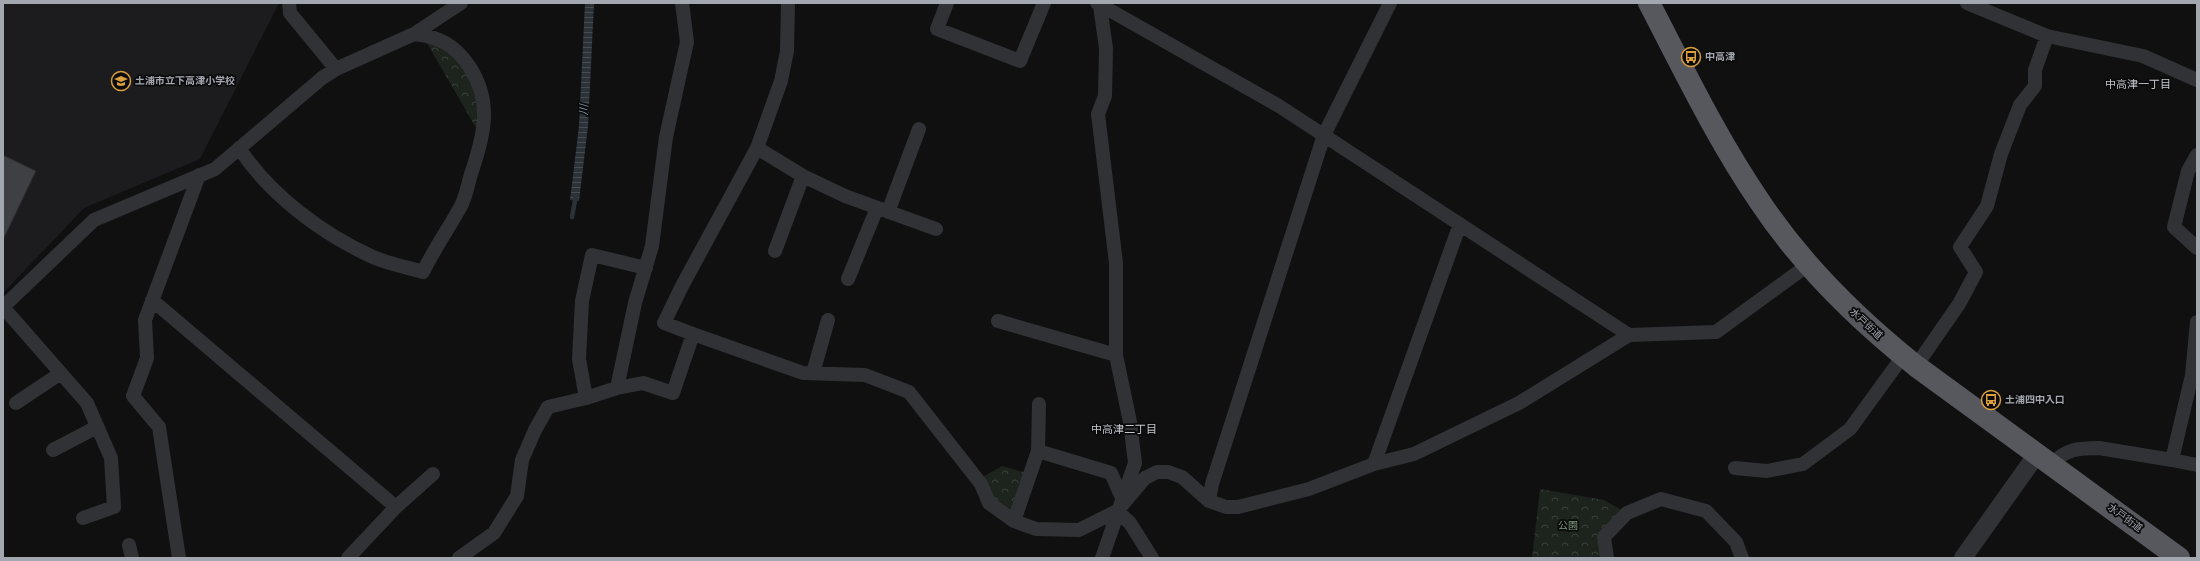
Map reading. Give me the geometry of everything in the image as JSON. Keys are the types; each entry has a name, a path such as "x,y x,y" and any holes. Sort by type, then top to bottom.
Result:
{"highway":[{"name":"水戸街道","path":"1649,3 1740,171 1777,226 1808,265 1856,315 1909,361 2179,558"}],"street":[{"path":"289,3 290,13 336,69"},
{"path":"83,518 114,507 111,458 87,403 3,307 94,220 215,168 322,78 336,69 414,34 461,3"},
{"path":"617,388 635,303 652,246 666,137 687,42 682,3"},
{"path":"788,3 787,51 781,81 757,148 685,280 664,323 803,373 865,375 909,392 981,484 988,503 1014,522 1036,529 1079,530 1117,511 1145,478 1157,472 1168,472 1182,477 1209,501 1226,507 1238,507 1308,489 1374,464 1414,454 1519,403 1629,335 1716,332 1808,265"},
{"path":"947,3 937,29 1020,61 1044,3"},
{"path":"1209,501 1212,484 1324,135 1390,3"},
{"path":"1967,3 2047,36 2143,56 2197,80"},
{"path":"1099,5 1279,106 1629,335"},
{"path":"1099,5 1106,48 1105,96 1098,114 1116,263 1116,356 1130,422 1135,464 1117,511 1102,558"},
{"path":"239,148 252,169 290,204 331,234 374,257 423,272 434,248 461,205 483,138 484,108 478,80 460,53 434,36 414,34"},
{"path":"1735,468 1767,471 1802,464 1850,429 1959,304 1976,272 1960,247 1987,206 2001,154 2020,105 2035,86 2035,70 2047,36"},
{"path":"848,278 882,210 919,129"},
{"path":"757,148 803,176 844,196 936,229"},
{"path":"2197,155 2188,171 2174,227 2197,248"},
{"path":"179,558 159,427 133,396 147,358 145,320 199,175"},
{"path":"775,251 803,176"},
{"path":"1374,464 1460,224"},
{"path":"586,398 579,359 582,301 592,255 646,268"},
{"path":"152,300 396,507"},
{"path":"813,373 828,320"},
{"path":"998,322 1116,356"},
{"path":"2172,460 2192,375 2197,322"},
{"path":"459,558 494,533 517,496 522,460 535,430 548,407 586,398 617,388 643,383 673,393 693,334"},
{"path":"16,404 61,373"},
{"path":"1014,522 1038,451 1039,404"},
{"path":"54,450 97,427"},
{"path":"1963,558 2044,459 2086,448 2099,448 2197,465"},
{"path":"1038,451 1111,473 1122,498"},
{"path":"348,558 396,507 433,474"},
{"path":"1607,558 1604,537 1627,513 1662,499 1706,511 1736,542 1742,558"},
{"path":"1117,511 1130,523 1152,558"}],"shaded area":[{"name":"土浦市立下高津小学校","path":"3,3 279,3 200,159 84,208 3,293"}],"green space":[{"path":"424,38 439,45 452,54 468,75 476,102 479,133"},
{"path":"1002,466 1027,473 1013,516 993,499 981,478"},
{"name":"公園","path":"1540,489 1604,500 1627,513 1604,536 1607,558 1532,558"}],"water":[{"path":"585,3 594,3 588,126 579,201 570,200 579,126"}],"building":[{"path":"3,155 36,171 3,240"}],"waterway":[{"name":"川","path":"572,217 576,195"}],"place":[{"name":"中高津","path":"1691,57"},
{"name":"土浦市立下高津小学校","path":"121,81"},
{"name":"土浦四中入口","path":"1991,400"}],"district":[{"name":"中高津一丁目","path":"2138,84"},
{"name":"中高津二丁目","path":"1124,429"}]}
